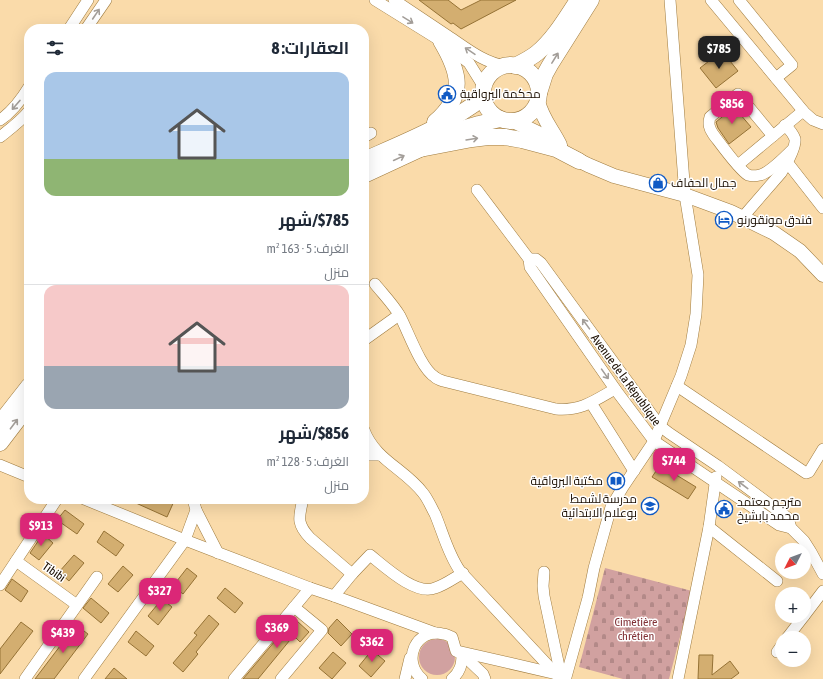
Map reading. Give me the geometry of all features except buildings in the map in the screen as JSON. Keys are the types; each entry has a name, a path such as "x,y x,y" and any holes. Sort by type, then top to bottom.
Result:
{"highway":[{"path":"507,120 494,115 486,104 484,92 488,77 496,70 528,59 537,53 552,38 578,0"},
{"path":"369,158 473,126 522,119 528,115 534,109 545,74 591,0"},
{"path":"420,142 450,106 455,96 457,75 454,65 441,41"},
{"path":"511,66 524,69 532,75 537,84 538,97"},
{"path":"369,171 420,142 459,114 484,92"},
{"path":"420,142 505,137 556,149 579,161"},
{"path":"0,423 24,392"},
{"path":"0,443 24,412"}],"main road":[{"path":"538,97 543,117 564,153"},
{"path":"507,120 540,134 564,153 588,165 614,176 685,195 730,212 774,233 800,251 823,275"}],"street":[{"path":"72,24 88,0"},
{"path":"89,24 106,0"},
{"path":"375,0 441,41 469,64 479,78 484,92"},
{"path":"394,0 476,55 491,63 511,66"},
{"path":"564,677 588,598 594,568 611,507 623,486 654,441 691,345 696,314 698,275 685,195 670,0"},
{"path":"711,0 803,111 813,120 823,124"},
{"path":"739,0 792,65 776,78"},
{"path":"0,120 18,103 24,94"},
{"path":"772,136 738,94 710,117 708,123 709,129 738,165 747,174 753,176 765,173 792,150"},
{"path":"738,165 803,111"},
{"path":"0,137 24,120"},
{"path":"742,218 782,173 795,144 791,131 786,125"},
{"path":"787,162 823,208"},
{"name":"Avenue de la République","path":"477,190 529,259 530,267 654,441 779,525 791,528"},
{"name":"Avenue de la République","path":"529,259 541,262 660,426 718,466 788,518 791,528 804,541 812,552 823,574"},
{"path":"375,284 399,315 421,361 427,370 434,377 443,381 556,408 572,409 591,403 615,388"},
{"path":"369,336 399,315"},
{"path":"676,386 806,473 809,472 823,449"},
{"path":"591,403 634,471"},
{"path":"369,440 380,455 424,493 433,510 454,562 463,573 564,677"},
{"path":"369,455 380,455"},
{"path":"0,465 24,475"},
{"path":"678,679 709,528 718,466"},
{"path":"0,585 54,504"},
{"path":"96,504 310,588 435,633 452,637 462,663 456,676 452,679"},
{"path":"84,679 185,540 194,504"},
{"path":"194,504 218,553"},
{"path":"302,504 299,516 303,531 352,574"},
{"path":"709,528 777,581"},
{"path":"334,596 370,555 403,580 420,589 434,589 463,573"},
{"name":"Tibibi","path":"16,561 77,605"},
{"path":"544,572 544,596 564,677"},
{"path":"24,679 97,577"},
{"path":"234,679 310,588"},
{"path":"811,607 823,591"},
{"path":"281,679 322,630 294,607"},
{"path":"792,631 799,623"},
{"path":"405,679 413,650 417,642 426,635 435,633"},
{"path":"413,650 411,659 413,668 422,679"},
{"path":"459,653 487,658 564,677"},
{"path":"459,653 484,677"},
{"path":"484,677 482,659 487,658"}],"green space":[{"name":"Cimetière chrétien","path":"605,568 692,591 669,679 623,679 579,667"},
{"path":"437,639 450,644 455,657 450,670 437,675 424,670 419,657 424,644"}],"place":[{"name":"محكمة البرواقية","path":"447,94"},
{"name":"جمال الحفاف","path":"658,183"},
{"name":"فندق مونقورنو","path":"724,220"},
{"name":"مكتبة البرواقية","path":"616,481"},
{"name":"مدرسة لشمط بوعلام الابتدائية","path":"650,506"},
{"name":"مترجم معتمد محمد بابشيخ","path":"724,509"}]}
